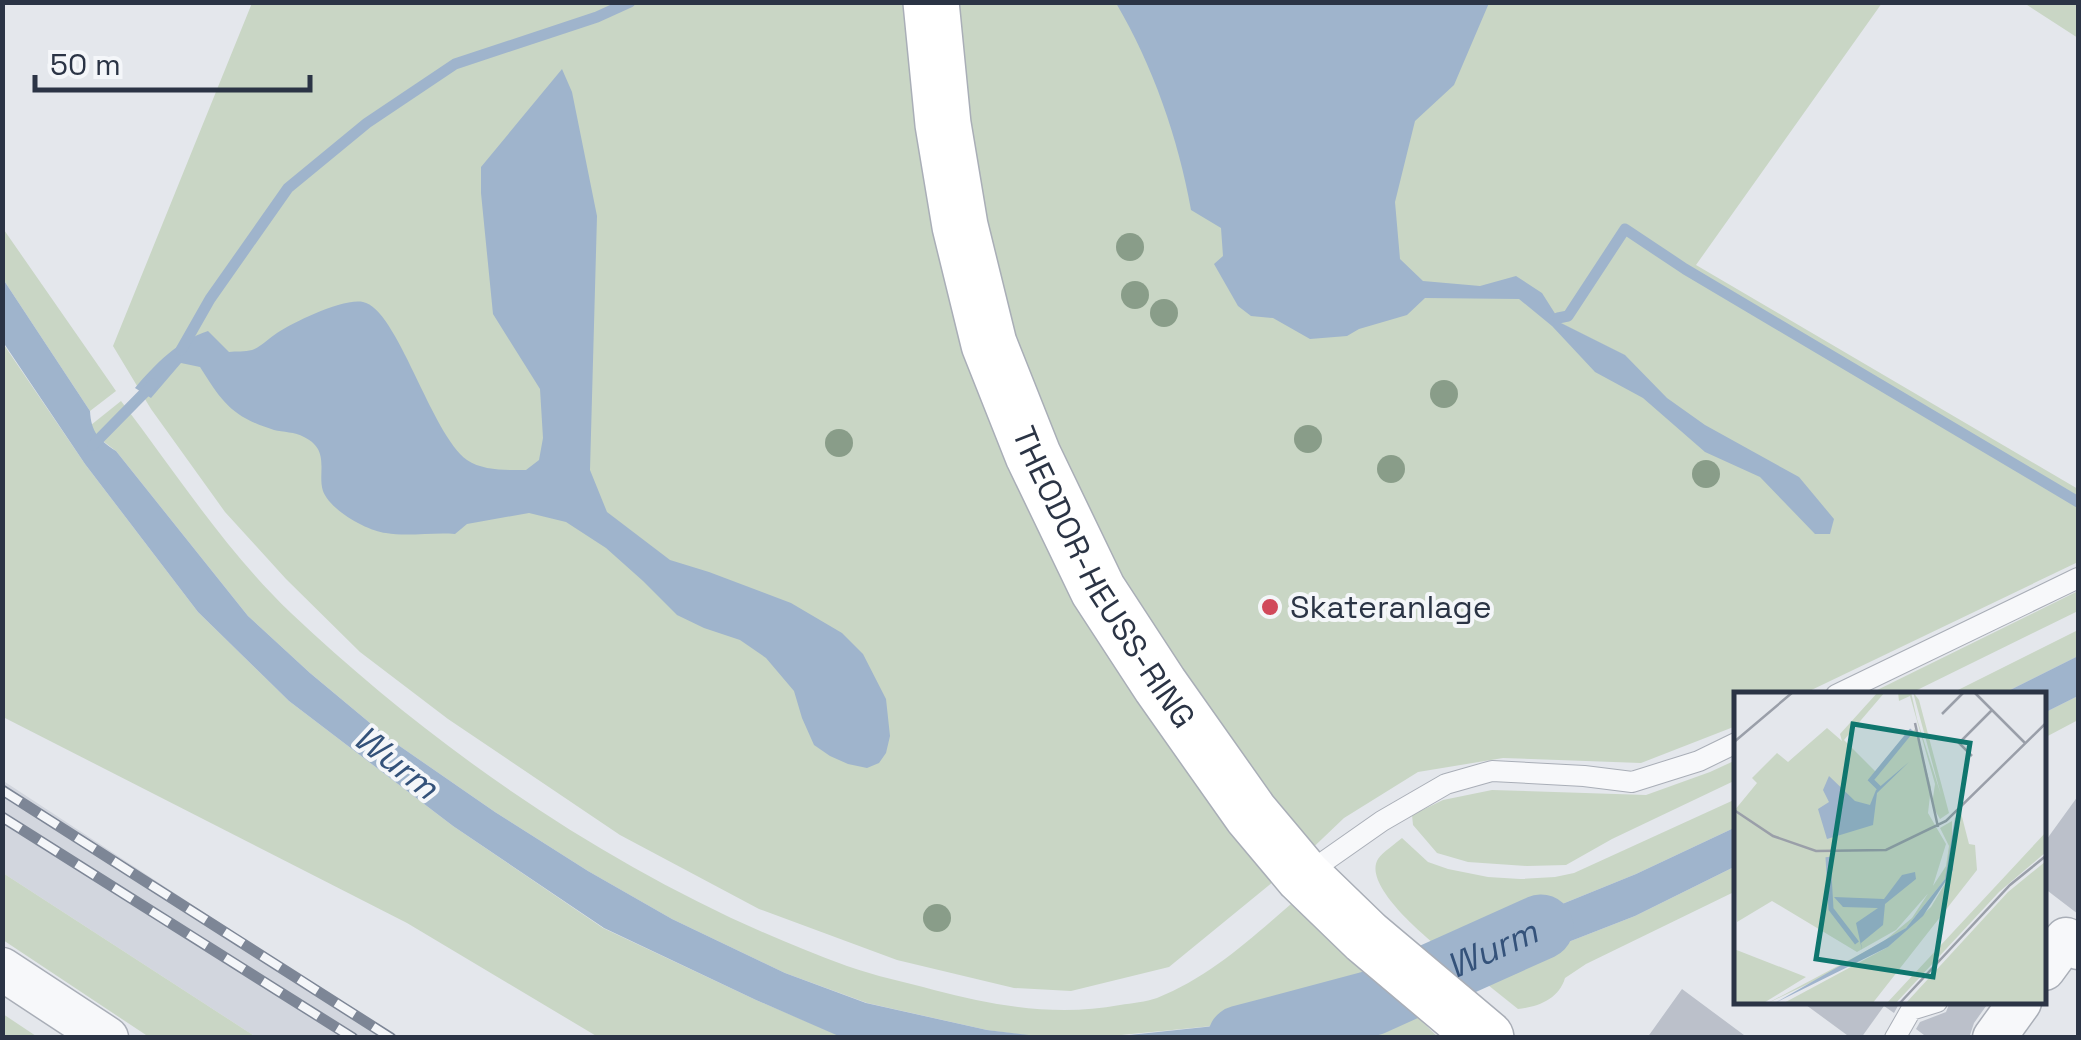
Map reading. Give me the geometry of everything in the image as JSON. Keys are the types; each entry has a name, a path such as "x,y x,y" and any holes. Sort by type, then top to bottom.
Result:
{"main road":[{"name":"THEODOR-HEUSS-RING","path":"931,2 943,124 960,226 989,344 1033,454 1098,590 1250,814 1303,876 1366,937 1482,1033"}],"street":[{"path":"2046,966 2066,939 2078,948"},
{"path":"2,969 108,1038"},
{"path":"1994,1038 2018,1005"}],"lane":[{"path":"1842,692 2078,578"},
{"path":"1303,876 1382,821 1446,784 1492,771 1632,782 1699,761 1734,744"},
{"path":"1895,1038 1911,1010 1927,1005"}],"shaded area":[{"path":"2,780 394,1037 256,1037 3,873"}],"green space":[{"path":"252,3 1882,3 1696,265 2078,489 2078,562 1807,692 1734,692 1734,727 1641,763 1503,758 1418,772 1344,818 1301,859 1169,967 1071,991 1014,988 897,960 759,909 620,835 448,719 360,652 225,512 151,409 113,346"},
{"path":"2024,3 2078,3 2078,38"},
{"path":"2,227 116,391 90,411 3,279"},
{"path":"2,342 85,464 198,612 289,701 453,826 603,928 843,1037 598,1037 407,923 3,717"},
{"path":"121,401 267,589 416,721 551,818 622,861 770,935 858,970 957,996 1027,1008 1073,1010 1148,1000 1177,989 1232,954 1298,898 1381,984 1243,1023 1101,1037 1046,1038 987,1030 867,1003 785,973 672,919 588,871 388,738 310,673 248,616 116,451 95,435 91,425"},
{"path":"2078,591 2078,611 1913,692 1873,692"},
{"path":"2078,630 2078,656 2006,692 1954,692"},
{"path":"2078,696 2078,720 2046,737 2046,712"},
{"path":"1734,761 1734,781 1566,865 1468,862 1437,853 1413,825 1412,815 1443,800 1492,790 1646,795"},
{"path":"1734,800 1734,828 1636,874 1444,952 1398,910 1379,882 1376,870 1380,856 1402,838 1428,862 1448,869 1520,879 1574,873"},
{"path":"1734,867 1734,892 1586,964 1565,978 1553,997 1540,1004 1518,1009 1478,977 1635,916"},
{"path":"3,873 256,1037 149,1037 3,940"},
{"path":"1413,1013 1438,1037 1342,1038"},
{"path":"3,1014 36,1036 39,1037 3,1037"}],"water":[{"path":"1116,3 1489,3 1454,85 1415,121 1395,202 1400,259 1423,281 1480,286 1516,276 1542,293 1561,323 1625,355 1667,398 1705,425 1799,477 1834,519 1830,534 1815,534 1760,477 1705,452 1643,398 1595,372 1552,326 1519,299 1425,298 1407,315 1347,336 1310,339 1273,318 1251,316 1238,306 1214,264 1223,256 1221,228 1191,210 1162,103 1142,52"},
{"path":"562,69 572,92 597,216 590,470 607,512 670,560 791,603 842,633 863,654 886,699 890,736 879,763 867,768 848,764 814,745 794,691 766,658 740,640 677,615 606,548 566,522 529,513 467,524 455,534 403,535 378,531 350,518 327,498 320,455 312,442 238,414 222,399 200,367 181,363 151,398 135,388 168,354 208,331 229,352 249,351 319,312 363,302 376,309 389,326 440,425 467,460 488,468 526,470 539,460 543,438 540,389 493,314 481,167"},
{"path":"3,279 90,411 97,435 116,451 248,616 388,738 588,871 672,919 785,973 866,1003 987,1030 1046,1037 841,1037 604,928 453,826 289,701 198,612 85,464 3,342"},
{"path":"2078,656 2078,696 2046,712 2046,692 2006,692"},
{"path":"1734,828 1734,867 1635,916 1478,977 1444,952 1636,874"},
{"path":"1381,984 1413,1013 1342,1037 1101,1038 1243,1023"}],"building":[{"path":"2078,796 2078,914 2046,890 2046,840"},
{"path":"1682,989 1748,1038 1647,1038"},
{"path":"1806,1005 1898,1005 1894,1013 1884,1006 1861,1038 1851,1038"},
{"path":"1949,1005 1987,1005 1969,1038 1928,1038 1916,1029 1920,1022 1946,1012"}],"waterway":[{"path":"181,350 210,299 288,188 367,123 455,64 597,17 630,2"},
{"path":"1558,318 1568,316 1625,229 1685,269 2078,502"},
{"path":"93,445 153,384"},
{"name":"Wurm","path":"1240,1038 1372,1003 1541,927"}],"railway":[{"path":"2,790 391,1038"},
{"path":"2,817 353,1038"}],"place":[{"name":"Skateranlage","path":"1270,607"}]}
